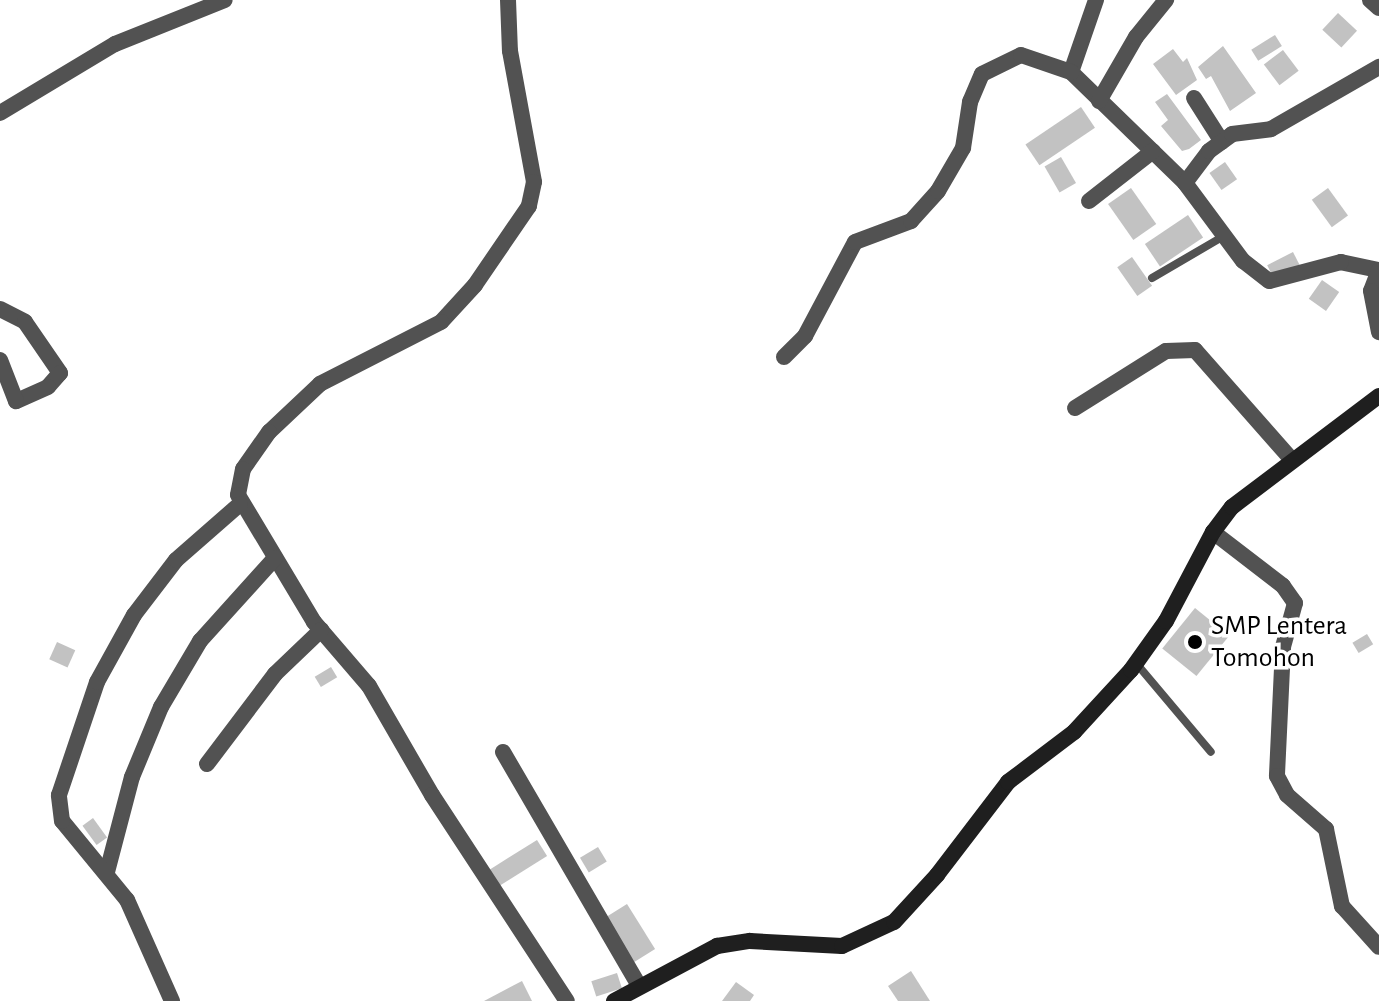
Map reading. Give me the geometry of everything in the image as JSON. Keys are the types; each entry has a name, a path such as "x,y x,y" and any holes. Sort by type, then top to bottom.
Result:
{"main road":[{"path":"614,1001 638,984 736,941 842,946 877,934 927,887 1008,782 1074,732 1136,663 1166,621 1213,532 1232,507 1291,459 1379,396"}],"street":[{"path":"0,113 115,44 225,0"},
{"path":"508,0 510,51 534,182 529,206 475,285 441,322 320,384 269,432 243,469 240,504 321,630 369,686 446,817 567,1001"},
{"path":"1071,72 1096,0"},
{"path":"1099,101 1136,37 1166,0"},
{"path":"1370,0 1379,8"},
{"path":"784,357 805,336 855,242 911,221 938,191 963,148 970,102 982,74 1021,55 1071,72 1185,183 1249,268 1273,283 1341,262 1378,270 1371,291 1379,332"},
{"path":"1185,183 1232,134 1271,129 1379,67"},
{"path":"1194,98 1222,142"},
{"path":"1089,201 1153,151"},
{"path":"0,309 25,322 60,373 48,387 16,401 0,360"},
{"path":"1075,408 1166,351 1195,350 1291,459"},
{"path":"172,1001 127,900 107,872 66,827 58,808 84,714 134,615 176,560 240,504"},
{"path":"1213,532 1283,586 1295,603 1283,647 1277,776 1287,795 1326,829 1342,906 1379,947"},
{"path":"107,872 132,777 161,707 200,641 275,558"},
{"path":"207,764 275,674 321,630"},
{"path":"503,752 638,984"}],"lane":[{"path":"1152,278 1224,236"},
{"path":"1136,663 1211,752"}],"building":[{"path":"1338,13 1357,31 1341,48 1322,30"},
{"path":"1275,35 1282,46 1258,61 1251,50"},
{"path":"1223,46 1256,93 1230,111 1211,76 1206,79 1198,67"},
{"path":"1173,49 1183,62 1187,58 1197,80 1176,95 1153,64"},
{"path":"1283,50 1299,71 1279,85 1264,64"},
{"path":"1167,94 1201,140 1189,149 1182,151 1161,126 1168,120 1155,102"},
{"path":"1081,107 1095,128 1039,165 1025,144"},
{"path":"1061,157 1076,183 1060,192 1045,166"},
{"path":"1225,162 1237,179 1221,190 1209,173"},
{"path":"1131,188 1156,224 1133,240 1108,204"},
{"path":"1328,188 1348,216 1332,227 1312,200"},
{"path":"1188,215 1203,237 1160,266 1145,244"},
{"path":"1293,252 1301,268 1275,281 1267,265"},
{"path":"1132,257 1152,286 1137,296 1117,267"},
{"path":"1322,280 1339,292 1326,311 1309,299"},
{"name":"SMP Lentera Tomohon","path":"1195,608 1229,636 1196,676 1162,648"},
{"path":"1367,634 1373,644 1359,653 1352,643"},
{"path":"57,642 75,650 68,667 49,659"},
{"path":"331,667 337,677 321,687 315,677"},
{"path":"93,818 107,837 97,845 82,826"},
{"path":"537,840 547,856 500,886 490,870"},
{"path":"598,847 607,862 589,872 580,858"},
{"path":"627,904 655,949 634,962 606,917"},
{"path":"911,971 930,1001 898,1001 888,986"},
{"path":"617,973 622,988 596,997 591,981"},
{"path":"522,981 532,1001 484,1001"},
{"path":"736,982 754,995 750,1001 722,1001"}],"place":[{"name":"SMP Lentera Tomohon","path":"1195,642"}]}
